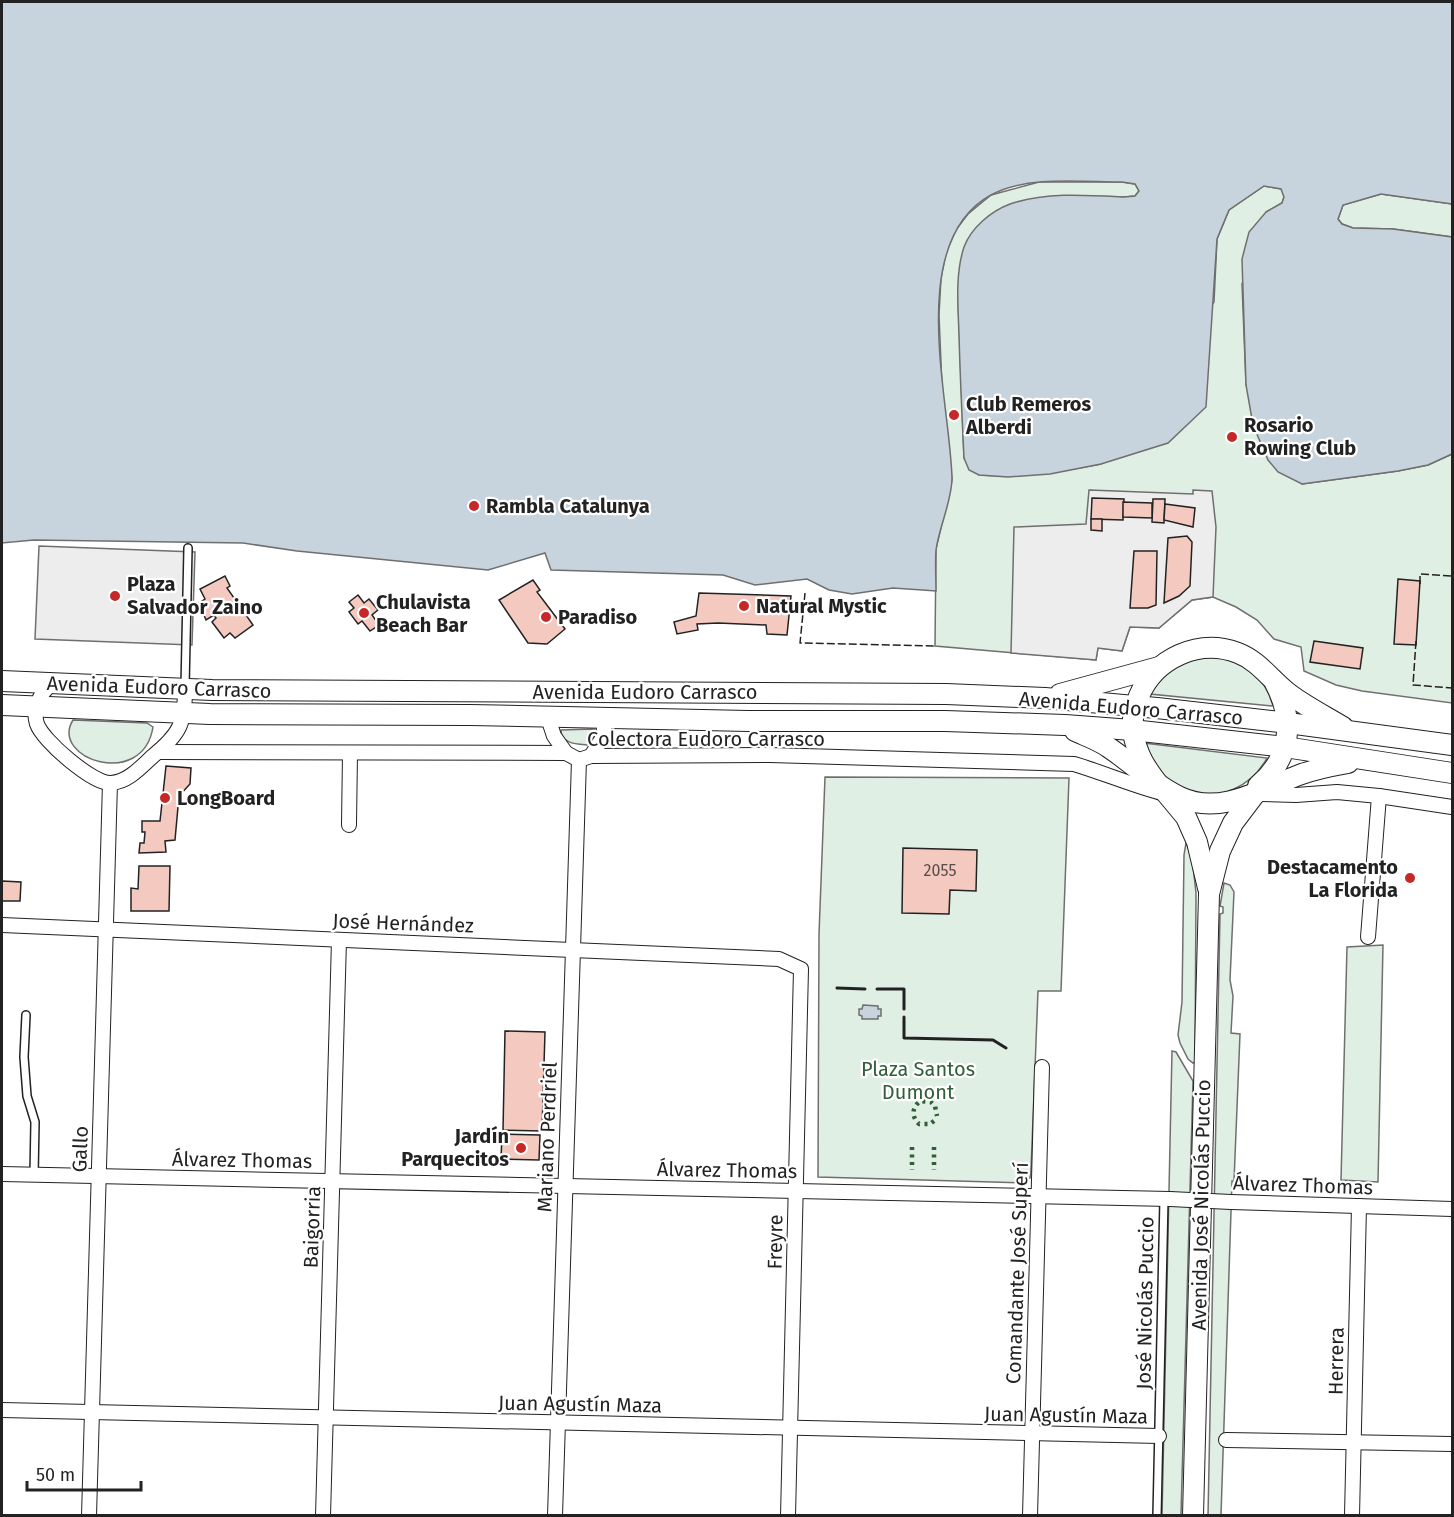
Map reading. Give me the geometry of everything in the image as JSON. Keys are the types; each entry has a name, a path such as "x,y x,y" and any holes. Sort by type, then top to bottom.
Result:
{"main road":[{"path":"1132,730 1135,706 1144,685 1159,667 1176,656 1197,649 1218,648 1238,653 1257,663 1289,694 1351,731"},
{"path":"1045,698 1159,667"},
{"path":"1272,678 1283,699 1288,723 1285,747"},
{"name":"Avenida Eudoro Carrasco","path":"2,681 185,689 946,694 1045,698 1288,723 1452,745"},
{"name":"Avenida Eudoro Carrasco","path":"2,705 185,713 945,722 1065,726 1132,730 1285,747 1452,773"},
{"path":"1065,726 1106,746 1167,795 1207,804 1233,800 1262,786 1323,767 1367,760"},
{"name":"Avenida José Nicolás Puccio","path":"1132,730 1140,760 1167,795 1197,842 1209,894"},
{"name":"Avenida José Nicolás Puccio","path":"1193,1515 1209,894 1220,851 1233,823 1278,764 1285,747"}],"street":[{"path":"52,684 45,689 36,707 37,723 42,733 80,768 94,778 110,783 126,779 158,752 178,730 185,713 185,689"},
{"path":"548,718 554,736 566,753"},
{"name":"Mariano Perdriel","path":"555,1515 573,950 585,758 603,737 605,719"},
{"name":"Colectora Eudoro Carrasco","path":"158,752 566,753 585,758 770,755 1074,764 1104,772 1167,795"},
{"path":"349,825 350,753"},
{"name":"Gallo","path":"89,1515 110,783"},
{"path":"1262,786 1296,795 1337,792 1452,807"},
{"path":"1368,937 1379,796"},
{"name":"José Hernández","path":"2,925 779,959 801,969"},
{"name":"Baigorria","path":"323,1515 339,940"},
{"name":"Freyre","path":"788,1515 801,969"},
{"name":"Comandante José Superí","path":"1029,1515 1042,1068"},
{"name":"Álvarez Thomas","path":"2,1174 1167,1199 1452,1209"},
{"name":"Herrera","path":"1352,1515 1359,1206"},
{"name":"Juan Agustín Maza","path":"2,1410 1159,1436"},
{"path":"1226,1440 1452,1444"}],"lane":[{"path":"185,689 188,548"},
{"path":"26,1015 24,1057 27,1096 35,1122 34,1175"},
{"name":"José Nicolás Puccio","path":"1157,1515 1167,1199"}],"green space":[{"path":"1039,182 1122,182 1135,184 1139,191 1135,196 1124,197 1044,197 958,297 964,458 979,475 995,476 1040,474 1101,464 1214,302 1217,239 1229,210 1264,186 1282,189 1284,197 1282,203 1266,212 1242,284 1246,385 1302,484 1428,465 1452,454 1452,703 1362,691 1336,685 1304,671 1301,647 1274,639 1257,620 1213,597 1192,600 1159,628 1130,627 1122,651 1098,648 1096,660 935,646 936,549 952,480 942,387 939,315 941,278 946,253 955,231 968,214 991,195"},
{"path":"1381,194 1452,204 1452,237 1393,229 1353,228 1342,224 1338,219 1343,205"},
{"path":"1213,655 1251,671 1264,685 1273,706 1150,694 1169,670 1192,660"},
{"path":"73,720 147,723 153,727 146,746 133,758 117,763 100,762 85,756 74,746 69,734"},
{"path":"594,729 597,733 588,745 567,741 561,730"},
{"path":"1144,743 1267,758 1252,777 1233,790 1210,795 1199,794 1176,786 1165,778 1154,764"},
{"name":"Plaza Santos Dumont","path":"825,777 1069,778 1061,991 1038,991 1031,1170 1030,1178 1023,1183 818,1177 819,934"},
{"path":"1186,843 1192,857 1196,893 1195,1062 1193,1063 1188,1059 1178,1035 1182,1002"},
{"path":"1224,883 1230,885 1234,892 1230,980 1233,996 1231,1033 1240,1034 1234,1181 1232,1181 1221,1515 1208,1516 1220,914 1223,913 1223,907 1220,906"},
{"path":"1383,945 1378,1182 1341,1180 1347,947"},
{"path":"1172,1051 1176,1052 1193,1081 1181,1515 1162,1516"}],"shaded area":[{"path":"2,2 1452,2 1452,204 1381,194 1343,205 1338,219 1342,224 1353,228 1393,229 1452,237 1452,454 1428,465 1398,471 1302,484 1278,472 1268,460 1253,425 1246,385 1242,259 1249,232 1266,212 1282,203 1284,197 1281,189 1264,186 1229,210 1217,239 1206,407 1168,443 1101,464 1050,474 1008,477 979,475 969,470 964,458 958,279 961,257 971,233 996,211 1023,200 1081,195 1124,197 1135,196 1139,191 1135,184 1122,182 1038,182 1005,189 991,195 965,217 948,248 940,285 938,325 952,478 950,496 936,550 936,591 893,588 852,594 829,590 807,579 755,585 723,575 551,570 545,553 488,570 297,551 243,543 34,540 2,543"},
{"path":"1089,490 1193,494 1193,490 1212,491 1216,527 1213,597 1192,600 1159,628 1130,627 1122,651 1098,648 1096,660 1011,653 1014,527 1086,524"},
{"name":"Plaza Salvador Zaino","path":"39,546 195,552 192,645 35,639"},
{"path":"863,1005 878,1006 878,1009 881,1009 881,1016 878,1016 878,1019 862,1019 859,1009 862,1009"}],"building":[{"path":"1092,498 1124,499 1123,520 1091,519"},
{"path":"1153,499 1165,499 1164,523 1152,522"},
{"path":"1123,502 1152,503 1152,518 1123,517"},
{"path":"1165,504 1195,508 1193,527 1164,520"},
{"path":"1091,519 1102,519 1102,531 1091,530"},
{"path":"1187,536 1192,542 1190,586 1179,596 1164,603 1168,538"},
{"path":"1134,551 1157,551 1156,605 1148,608 1130,608"},
{"path":"225,576 230,586 227,588 253,625 235,638 230,633 224,638 212,622 216,618 214,615 206,620 199,603 205,599 200,589"},
{"path":"1398,579 1420,581 1416,645 1394,644"},
{"path":"533,580 540,590 537,592 565,629 547,644 528,643 499,600"},
{"name":"Natural Mystic","path":"699,593 791,596 787,635 767,634 766,625 718,623 697,624 698,630 677,634 674,622 696,616"},
{"path":"358,595 364,603 369,599 378,610 372,615 379,625 370,631 362,621 358,624 349,612 354,608 349,602"},
{"path":"1314,641 1363,648 1360,669 1310,662"},
{"path":"166,766 191,768 190,784 179,796 175,840 165,841 166,852 139,853 140,843 144,843 145,832 142,832 142,821 160,821"},
{"path":"903,848 977,850 976,891 950,890 949,914 902,913"},
{"path":"139,866 170,866 169,911 131,911 131,888 138,889"},
{"path":"2,881 21,882 20,901 2,901"},
{"path":"505,1031 545,1032 542,1131 503,1130"},
{"path":"502,1134 540,1135 539,1160 501,1159"}],"hedge":[{"path":"934,1121 930,1124 919,1124 913,1112 915,1106 920,1101 931,1102 935,1106 937,1116"},
{"path":"912,1147 912,1170"},
{"path":"934,1147 934,1170"}],"fence":[{"path":"1420,584 1420,574 1452,576"},
{"path":"805,593 800,643 935,646"},
{"path":"1416,641 1413,685 1452,688"}],"wall":[{"path":"837,988 865,989"},
{"path":"877,989 904,989 904,1009"},
{"path":"904,1017 904,1038 993,1040 1006,1048"}],"place":[{"name":"Club Remeros Alberdi","path":"954,415"},
{"name":"Rosario Rowing Club","path":"1232,437"},
{"name":"Rambla Catalunya","path":"474,506"},
{"name":"Plaza Salvador Zaino","path":"115,596"},
{"name":"Natural Mystic","path":"744,606"},
{"name":"Chulavista Beach Bar","path":"364,613"},
{"name":"Paradiso","path":"546,617"},
{"name":"LongBoard","path":"165,798"},
{"name":"Destacamento La Florida","path":"1410,878"},
{"name":"Jardín Parquecitos","path":"521,1148"}]}
